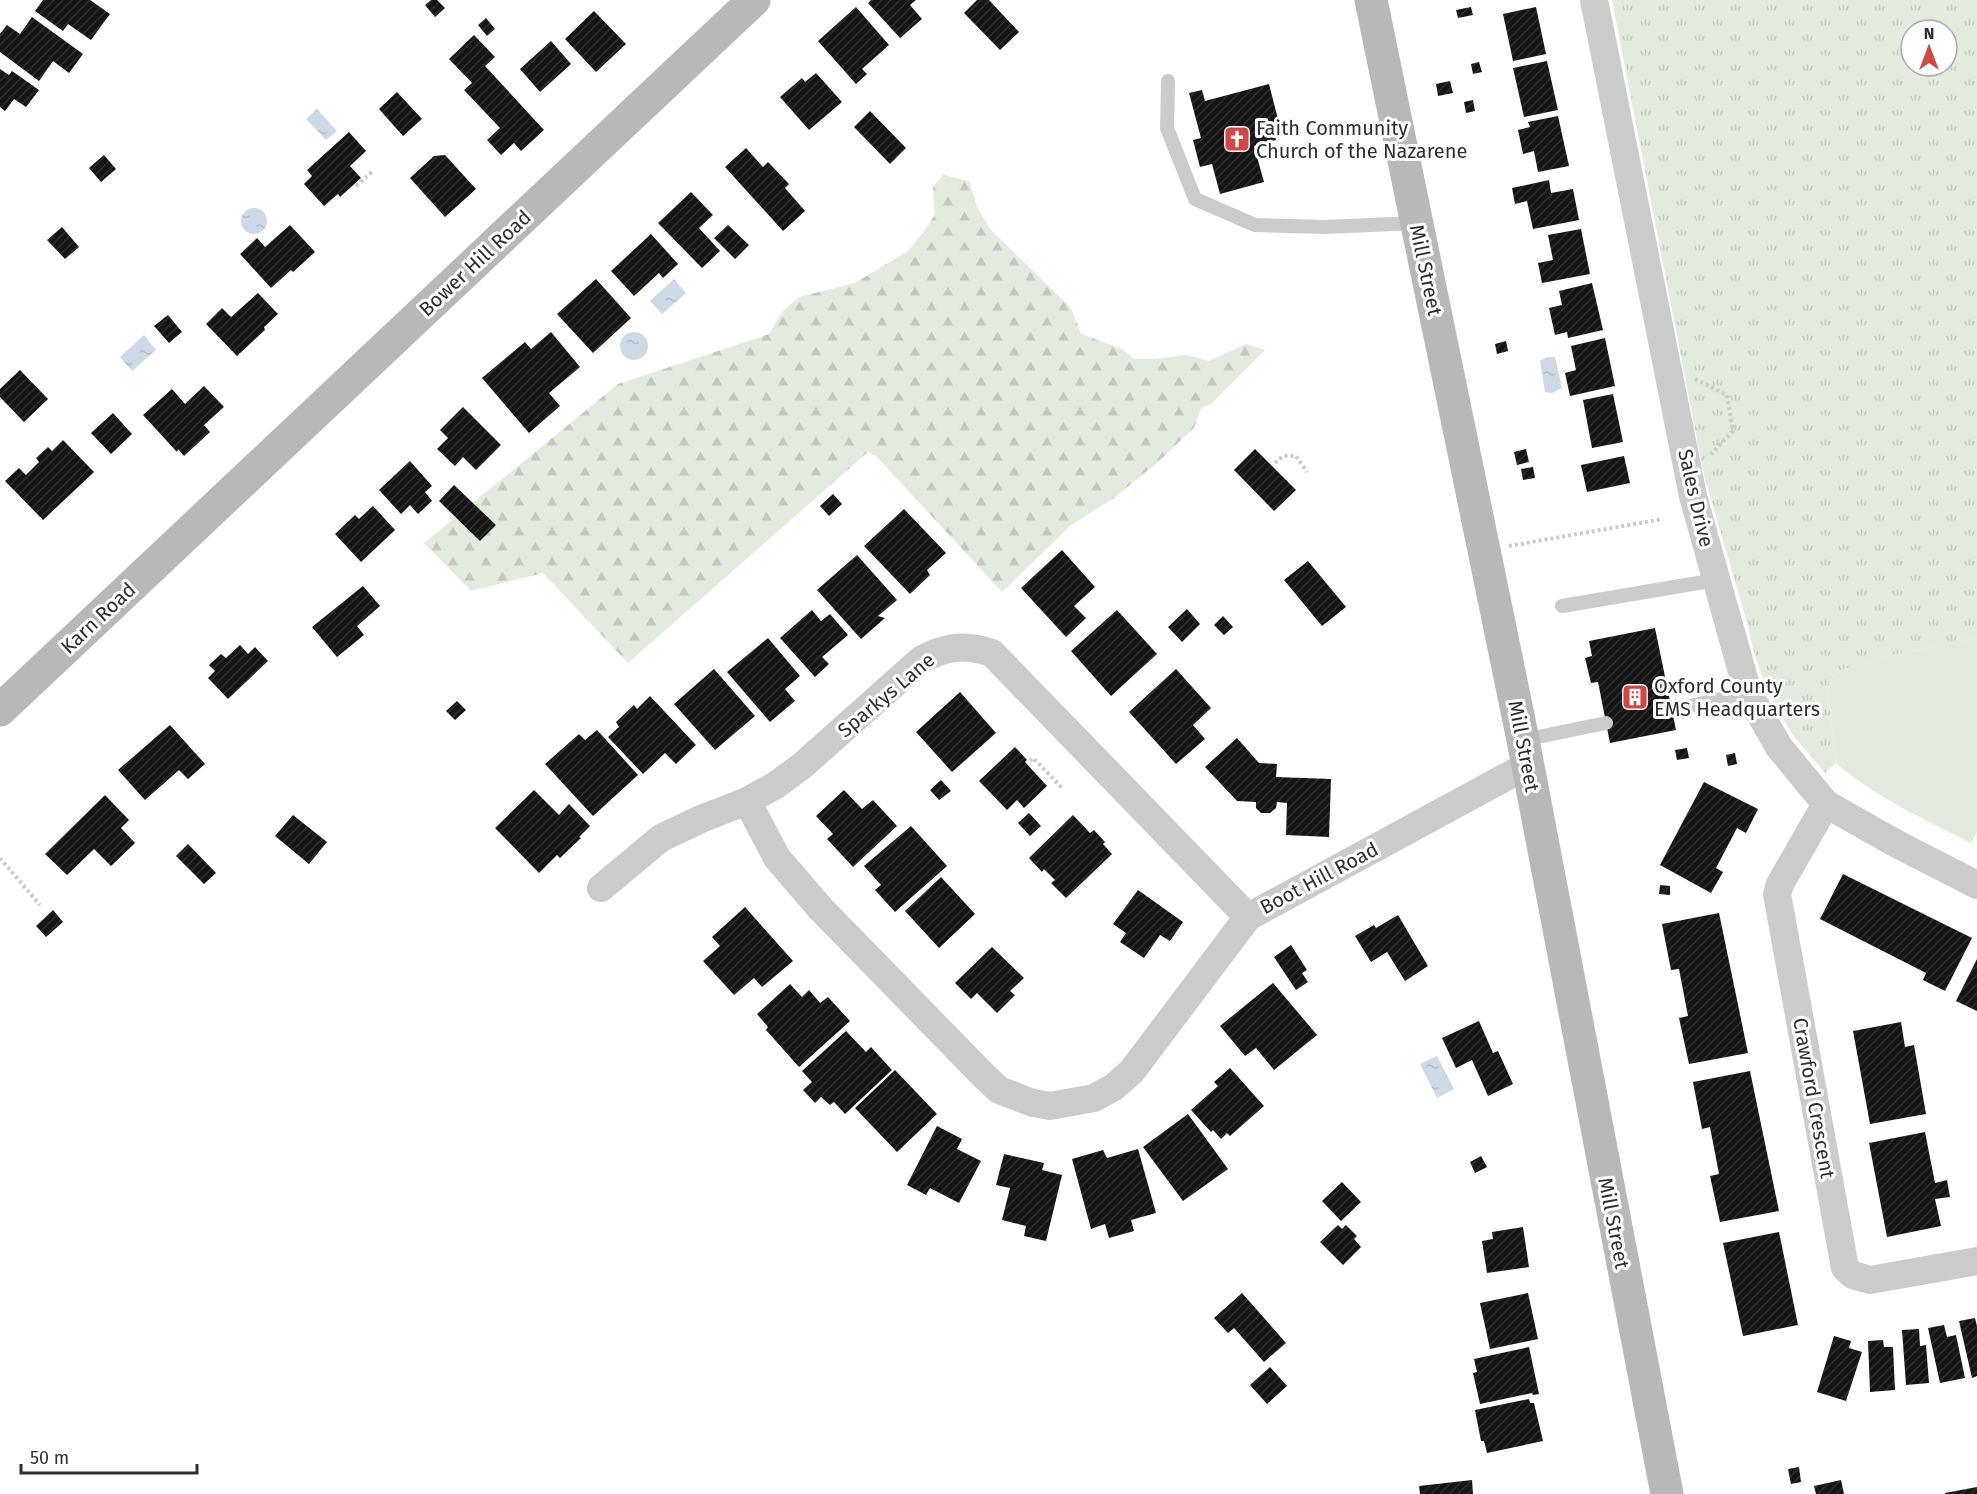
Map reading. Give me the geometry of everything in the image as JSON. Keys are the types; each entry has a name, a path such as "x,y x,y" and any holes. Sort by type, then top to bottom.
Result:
{"main road":[{"name":"Bower Hill Road","path":"196,526 754,0"},
{"name":"Mill Street","path":"1371,0 1485,550 1667,1494"},
{"name":"Karn Road","path":"0,710 196,526"}],"street":[{"name":"Sales Drive","path":"1594,0 1689,476 1748,693 1779,747 1826,804 1977,885"},
{"name":"Sparkys Lane","path":"601,888 662,838 701,819 747,801 776,785 803,765 922,659 939,651 956,647 975,647 992,652 1248,917"},
{"name":"Boot Hill Road","path":"747,801 777,858 821,909 999,1090 1050,1106 1094,1098 1114,1087 1132,1071 1248,917 1525,753"},
{"name":"Crawford Crescent","path":"1826,804 1780,884 1777,894 1845,1268 1853,1275 1870,1280 1977,1261"}],"lane":[{"path":"1168,81 1167,128 1195,199 1255,225 1325,227 1416,223"},
{"path":"1562,606 1716,580"},
{"path":"1672,710 1748,693"},
{"path":"1525,753 1606,723"}],"path":[{"path":"356,186 374,170"},
{"path":"1667,366 1727,394 1733,431 1689,476"},
{"path":"1275,463 1284,456 1296,456 1307,472"},
{"path":"1485,550 1663,519"},
{"path":"1030,761 1033,758 1063,789"},
{"path":"0,858 40,905"}],"green space":[{"path":"1612,0 1977,0 1977,638 1886,656 1841,670 1833,676 1829,683 1828,693 1836,763 1825,773 1792,734 1771,698 1754,653 1704,475"},
{"path":"943,175 969,181 977,207 990,229 1071,308 1081,334 1122,349 1134,359 1187,355 1209,361 1246,344 1265,350 1211,404 1201,408 1194,428 1158,462 1114,498 1071,525 1002,592 877,457 868,452 628,663 543,573 471,591 424,543 618,384 769,334 782,312 799,297 855,283 908,251 935,214 933,187"},
{"path":"1977,638 1977,832 1971,843 1867,787 1836,763 1828,693 1829,683 1833,676 1841,670 1886,656"}],"water":[{"path":"317,109 337,131 326,140 306,119"},
{"path":"254,208 264,211 267,221 264,231 254,234 244,231 241,221 244,211"},
{"path":"674,279 686,293 662,314 650,301"},
{"path":"634,332 644,336 648,346 644,356 634,360 624,356 620,346 624,336"},
{"path":"144,335 156,350 132,371 120,357"},
{"path":"1547,357 1555,357 1562,388 1552,393 1545,392 1540,361"},
{"path":"1437,1056 1454,1089 1437,1098 1420,1064"}],"building":[{"path":"43,0 90,0 110,14 91,40 68,24 63,31 35,11"},
{"path":"431,0 437,0 445,8 435,17 425,5"},
{"path":"871,0 916,0 910,5 922,19 900,38 868,3"},
{"path":"977,0 989,0 1019,32 1000,50 964,13"},
{"path":"856,7 889,45 862,69 867,74 856,84 818,41"},
{"path":"1471,7 1473,15 1458,18 1456,10"},
{"path":"1536,7 1546,54 1513,61 1503,14"},
{"path":"594,11 626,44 596,72 565,39"},
{"path":"32,17 83,54 69,73 53,61 39,81 0,52 0,34 7,25 20,34"},
{"path":"486,18 495,29 487,36 478,25"},
{"path":"474,35 495,57 485,66 544,130 521,151 514,143 501,155 487,140 500,128 464,90 472,83 449,59"},
{"path":"551,41 571,64 540,92 520,69"},
{"path":"1547,61 1558,110 1524,117 1513,68"},
{"path":"1479,62 1482,72 1473,74 1471,64"},
{"path":"0,69 9,75 12,71 39,90 26,107 14,99 5,111 0,107"},
{"path":"816,73 842,102 809,130 780,97 802,78 805,82"},
{"path":"1450,81 1453,93 1438,96 1436,84"},
{"name":"Faith Community Church of the Nazarene","path":"1269,84 1279,123 1272,125 1276,140 1254,146 1264,182 1220,194 1212,164 1200,167 1193,140 1201,138 1189,93 1202,90 1205,101"},
{"path":"397,92 422,119 403,136 379,109"},
{"path":"1473,100 1475,111 1466,113 1464,102"},
{"path":"870,111 906,148 890,164 854,127"},
{"path":"1558,116 1569,166 1538,172 1534,151 1523,154 1518,130 1530,127 1528,122"},
{"path":"349,132 366,151 350,166 361,178 340,197 338,194 324,206 304,184 312,176 307,170"},
{"path":"746,148 763,167 768,162 789,184 785,188 805,211 783,231 725,167"},
{"path":"104,155 116,169 101,182 89,168"},
{"path":"445,155 476,189 445,217 410,178 434,156"},
{"path":"1549,180 1551,193 1573,189 1579,220 1533,229 1527,201 1515,204 1512,188"},
{"path":"691,192 713,215 699,228 720,251 702,268 658,223"},
{"path":"290,225 315,252 271,288 240,254 257,238 265,247"},
{"path":"728,225 749,245 735,259 714,238"},
{"path":"62,227 79,247 65,259 47,240"},
{"path":"1581,229 1590,274 1542,283 1538,263 1553,260 1548,235"},
{"path":"651,234 678,264 663,278 659,273 634,296 611,271"},
{"path":"596,279 631,318 593,353 557,314"},
{"path":"1592,283 1603,330 1568,338 1567,332 1555,335 1549,308 1562,305 1559,291"},
{"path":"258,293 278,314 264,327 265,330 237,356 206,324 222,308 231,317"},
{"path":"168,315 182,332 169,343 154,326"},
{"path":"551,332 580,367 549,393 560,406 529,433 482,378 525,342 531,349"},
{"path":"1605,338 1615,386 1570,396 1565,373 1576,370 1571,346"},
{"path":"1506,341 1508,351 1497,354 1495,344"},
{"path":"20,370 48,399 24,422 0,397 0,389"},
{"path":"204,386 224,407 204,425 210,432 184,456 178,449 177,452 143,415 172,389 185,404"},
{"path":"1613,394 1623,442 1592,448 1583,400"},
{"path":"463,407 501,445 476,470 463,457 455,466 437,449 448,438 440,430"},
{"path":"113,413 132,434 111,454 91,433"},
{"path":"63,440 94,472 43,520 5,481 19,468 26,475 39,462 36,458 48,447 52,451"},
{"path":"1255,449 1296,490 1274,511 1234,470"},
{"path":"1526,449 1529,462 1517,465 1514,452"},
{"path":"1624,456 1630,483 1587,492 1581,465"},
{"path":"410,461 432,486 425,492 432,501 418,514 410,505 401,514 379,490"},
{"path":"1533,467 1535,478 1523,480 1521,469"},
{"path":"454,485 496,525 480,541 439,501"},
{"path":"833,494 842,504 829,516 820,506"},
{"path":"373,506 395,530 361,562 335,534 355,515 359,519"},
{"path":"904,509 946,553 927,570 930,575 910,594 864,546"},
{"path":"1062,550 1095,587 1074,606 1086,618 1066,637 1021,588"},
{"path":"857,555 897,600 878,616 885,618 861,639 817,590"},
{"path":"1308,561 1346,607 1322,626 1284,580"},
{"path":"363,586 380,606 357,626 364,635 337,657 312,627"},
{"path":"1187,609 1200,624 1182,642 1168,627"},
{"path":"812,610 821,621 830,614 848,635 822,657 829,664 815,677 780,638"},
{"path":"1117,610 1157,654 1111,696 1071,651"},
{"path":"1223,616 1233,627 1224,635 1214,625"},
{"name":"Oxford County EMS Headquarters","path":"1655,628 1676,730 1610,743 1598,682 1591,683 1585,658 1592,656 1589,641"},
{"path":"768,638 800,676 785,689 795,701 770,722 727,672"},
{"path":"240,645 248,654 255,647 268,661 228,699 208,678 215,671 209,665 221,654 226,658"},
{"path":"714,669 755,716 715,750 674,704"},
{"path":"1176,669 1211,708 1193,725 1205,739 1176,764 1129,712"},
{"path":"960,692 996,733 952,772 916,732"},
{"path":"650,696 696,745 676,764 665,753 643,774 608,737 619,727 616,722 634,705 637,709"},
{"path":"457,701 466,710 455,720 446,711"},
{"path":"170,725 205,764 188,779 179,770 145,800 118,770"},
{"path":"597,730 638,775 593,816 545,764 579,734 585,740"},
{"path":"1237,738 1259,763 1277,764 1276,777 1331,779 1329,837 1286,835 1287,803 1277,802 1276,808 1270,813 1261,813 1256,808 1256,802 1237,801 1205,767"},
{"path":"1015,747 1047,786 1024,808 1017,800 1007,810 979,781"},
{"path":"1687,748 1689,758 1677,760 1675,750"},
{"path":"1735,753 1737,764 1728,766 1726,755"},
{"path":"941,780 951,791 939,800 930,790"},
{"path":"1704,782 1758,809 1746,833 1737,828 1716,868 1723,872 1711,893 1660,865"},
{"path":"534,790 559,815 569,804 590,826 560,858 557,855 539,873 495,828"},
{"path":"844,790 862,809 873,800 897,826 853,867 827,839 833,834 816,816"},
{"path":"105,795 129,820 121,828 135,843 111,866 94,849 67,875 45,854"},
{"path":"1029,813 1041,826 1030,836 1018,823"},
{"path":"293,815 327,842 309,864 275,836"},
{"path":"1073,815 1090,833 1094,830 1112,854 1066,898 1051,883 1055,880 1044,869 1042,872 1029,858"},
{"path":"911,826 947,866 895,912 875,890 881,885 864,866"},
{"path":"188,844 216,873 204,884 176,856"},
{"path":"1843,874 1972,938 1945,991 1923,980 1926,973 1820,919"},
{"path":"941,877 975,914 939,948 905,911"},
{"path":"1660,885 1670,886 1670,895 1659,894"},
{"path":"1138,890 1183,922 1170,941 1160,935 1144,958 1120,942 1126,933 1113,924"},
{"path":"745,907 793,961 762,987 754,978 734,995 703,961 720,946 712,937"},
{"path":"53,910 63,922 46,937 36,926"},
{"path":"1719,913 1748,1053 1689,1064 1679,1018 1688,1016 1679,969 1671,970 1662,924"},
{"path":"1398,915 1428,966 1405,981 1387,952 1371,962 1355,936 1374,925 1376,928"},
{"path":"1291,945 1307,970 1302,973 1308,982 1296,990 1274,957"},
{"path":"992,947 1024,978 1010,991 1015,995 997,1013 977,993 971,999 955,983"},
{"path":"1977,959 1977,1011 1956,1001"},
{"path":"1273,983 1317,1035 1274,1070 1256,1048 1245,1056 1220,1026"},
{"path":"790,984 802,997 809,990 820,1003 828,997 850,1021 799,1067 766,1030 768,1027 757,1014"},
{"path":"1479,1021 1493,1053 1498,1051 1513,1084 1488,1096 1472,1060 1456,1068 1442,1038"},
{"path":"1901,1022 1905,1047 1914,1045 1926,1114 1870,1124 1853,1031"},
{"path":"846,1031 866,1052 871,1047 892,1070 845,1114 834,1102 830,1105 821,1097 815,1103 803,1090 812,1082 802,1071"},
{"path":"1230,1068 1264,1106 1230,1136 1227,1133 1221,1139 1213,1130 1211,1132 1191,1110 1218,1086 1214,1082"},
{"path":"895,1070 937,1114 897,1152 855,1108"},
{"path":"1750,1071 1779,1211 1720,1222 1710,1176 1719,1174 1710,1127 1702,1129 1693,1082"},
{"path":"1188,1114 1228,1169 1183,1201 1143,1147"},
{"path":"937,1126 962,1139 957,1149 981,1161 959,1203 930,1188 926,1195 907,1185"},
{"path":"1925,1132 1935,1183 1947,1180 1950,1197 1935,1199 1941,1226 1887,1237 1869,1143"},
{"path":"1138,1149 1156,1213 1131,1220 1134,1231 1109,1238 1105,1224 1091,1229 1072,1159 1103,1150 1107,1158"},
{"path":"1004,1154 1044,1163 1042,1170 1062,1175 1046,1241 1024,1236 1026,1226 1002,1220 1010,1188 996,1185"},
{"path":"1481,1156 1487,1167 1475,1173 1470,1162"},
{"path":"1342,1182 1361,1202 1341,1221 1322,1201"},
{"path":"1338,1225 1342,1229 1346,1225 1357,1236 1354,1239 1361,1247 1343,1265 1320,1242"},
{"path":"1523,1227 1529,1267 1487,1273 1482,1241 1493,1239 1492,1232"},
{"path":"1779,1232 1798,1325 1743,1336 1723,1243"},
{"path":"1242,1293 1286,1343 1264,1362 1234,1328 1228,1333 1214,1318"},
{"path":"1528,1293 1538,1339 1490,1349 1480,1303"},
{"path":"1975,1318 1977,1376 1972,1378 1959,1321"},
{"path":"1944,1325 1947,1337 1956,1335 1965,1378 1940,1383 1928,1328"},
{"path":"1919,1329 1920,1346 1926,1345 1929,1383 1906,1385 1902,1330"},
{"path":"1834,1336 1851,1341 1849,1348 1862,1352 1846,1401 1817,1392"},
{"path":"1883,1340 1884,1347 1893,1347 1895,1390 1870,1392 1868,1341"},
{"path":"1529,1347 1539,1394 1533,1395 1532,1393 1480,1404 1473,1373 1477,1372 1474,1359"},
{"path":"1270,1367 1287,1386 1267,1404 1250,1385"},
{"path":"1529,1399 1530,1403 1534,1403 1543,1441 1487,1453 1484,1441 1481,1441 1475,1410"},
{"path":"1799,1467 1801,1482 1791,1484 1788,1469"},
{"path":"1472,1480 1473,1494 1420,1494 1419,1486"},
{"path":"1841,1480 1844,1494 1816,1494 1814,1486"},
{"path":"1977,1487 1977,1494 1945,1494 1945,1493"}],"place":[{"name":"Faith Community Church of the Nazarene","path":"1237,139"},
{"name":"Oxford County EMS Headquarters","path":"1635,697"}]}
